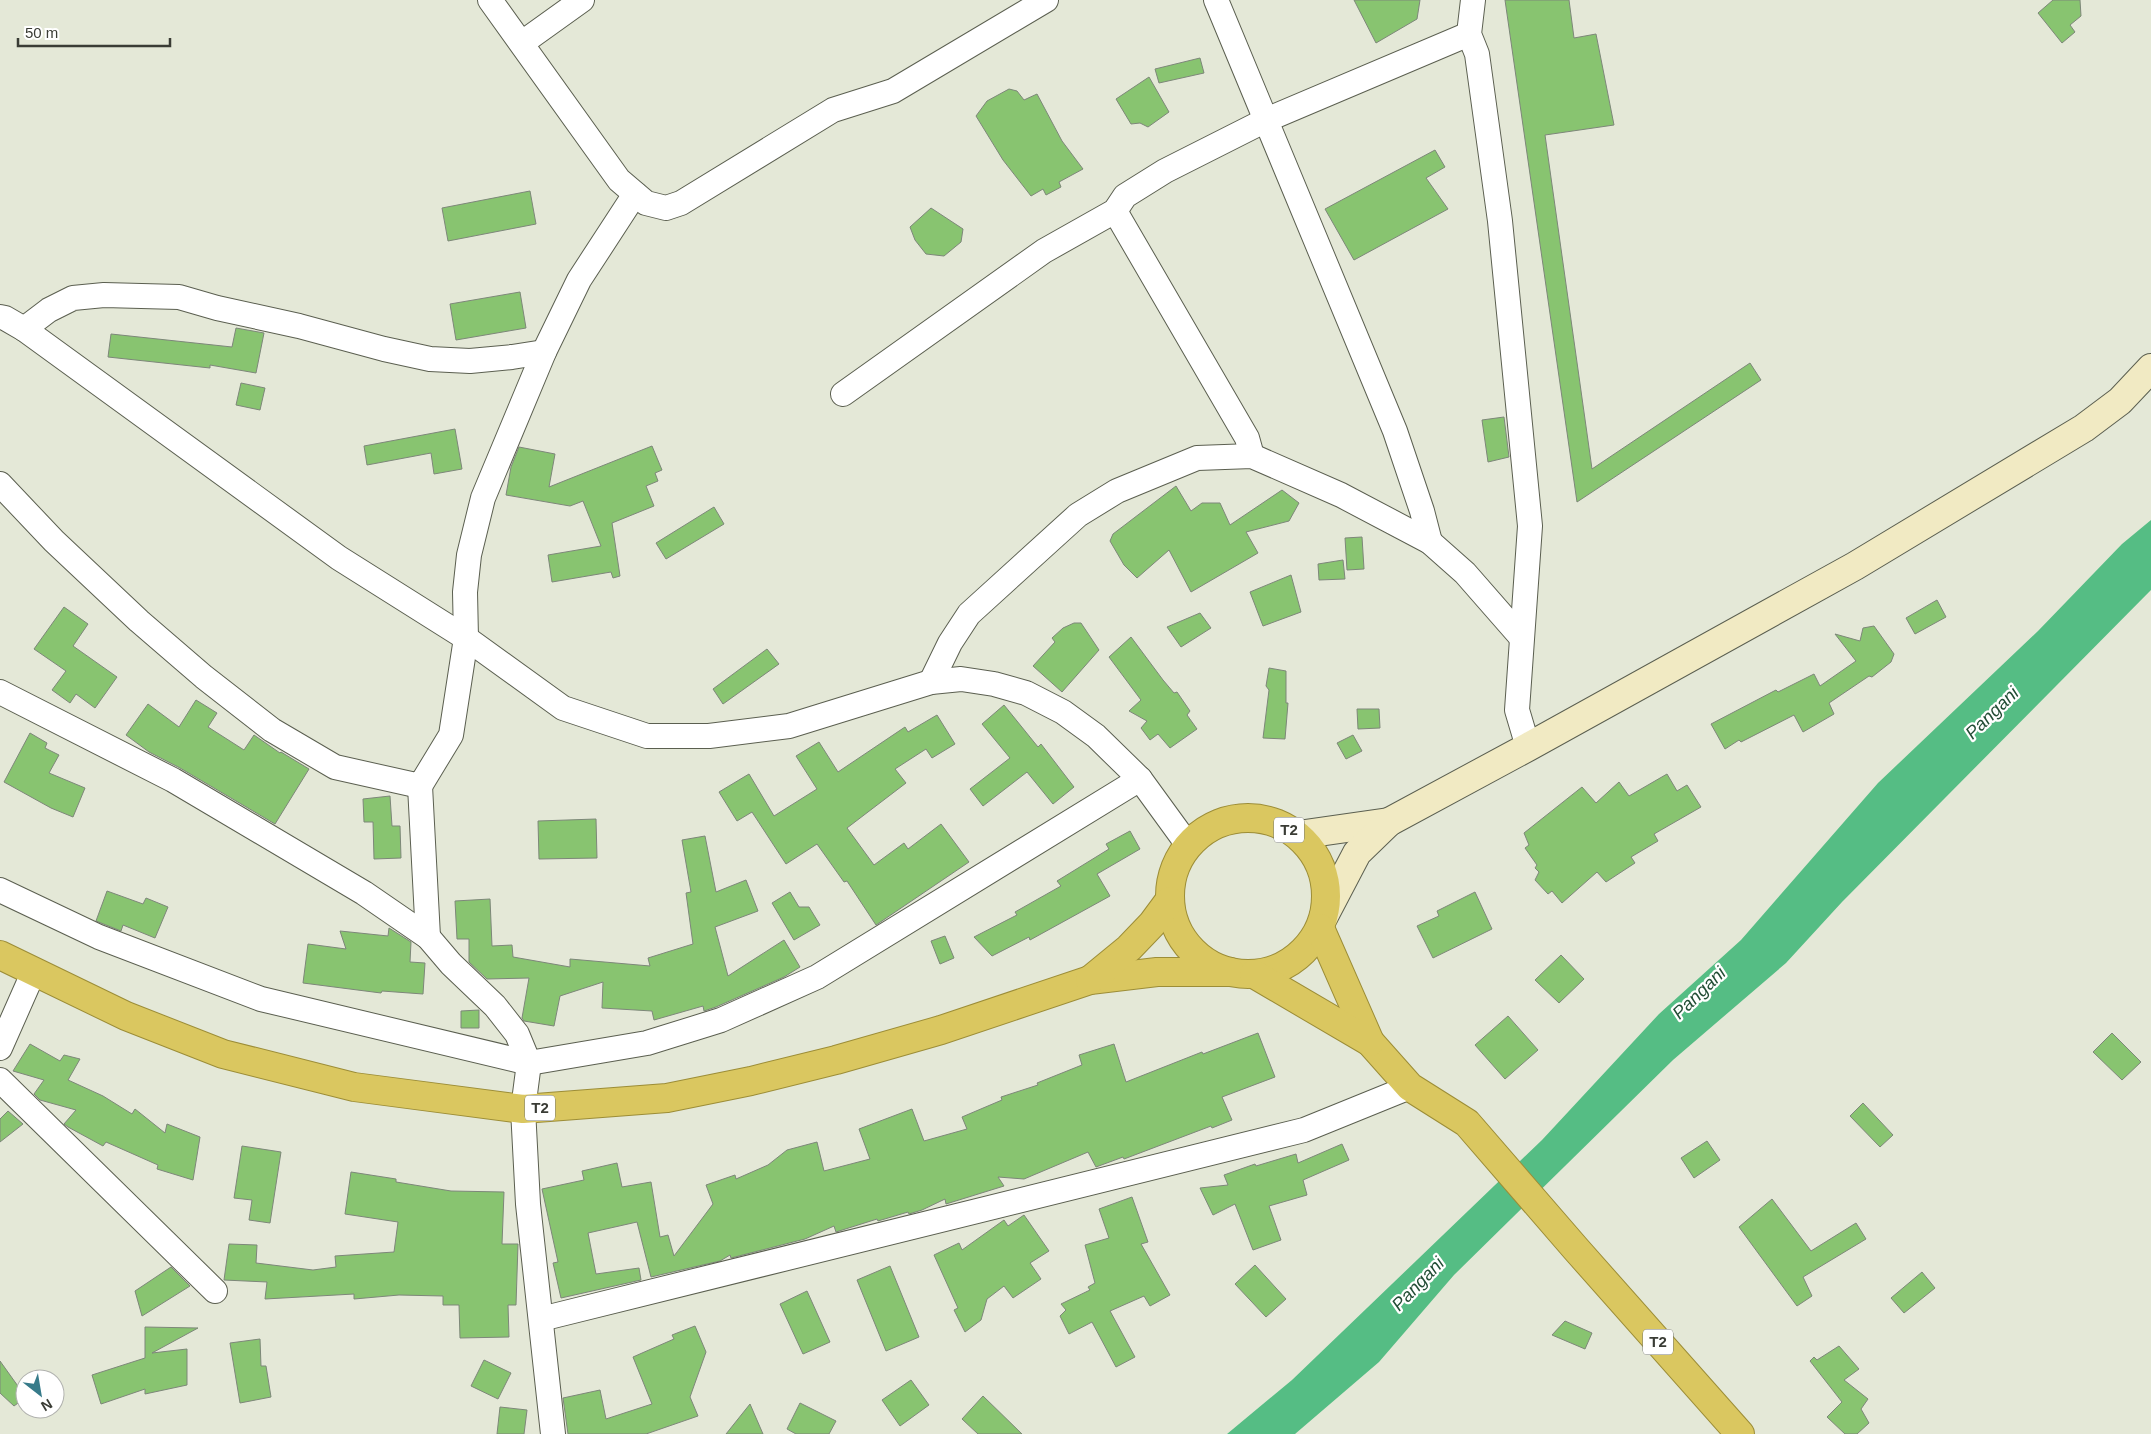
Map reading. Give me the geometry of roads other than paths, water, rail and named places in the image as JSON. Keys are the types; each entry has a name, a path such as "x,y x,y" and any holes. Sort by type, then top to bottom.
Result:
{"highway":[{"name":"T2","path":"0,955 126,1016 223,1054 354,1087 523,1109 667,1098 751,1081 836,1060 941,1030 1090,980 1158,972 1242,973 1274,970 1294,960 1308,946 1322,922 1326,886 1317,858 1298,835 1271,821 1241,818 1212,826 1188,845 1174,871 1169,901 1175,925 1188,946 1206,963 1242,973 1370,1042"},
{"name":"T2","path":"1090,980 1129,948 1152,924 1169,901"},
{"name":"T2","path":"1322,922 1370,1042 1410,1087 1467,1123 1576,1250 1740,1434"}],"main road":[{"path":"1322,922 1357,854 1389,822 1855,566 2084,428 2120,401 2151,368"},
{"path":"1298,835 1389,822"}],"street":[{"path":"490,0 619,180 646,203 666,208 681,203 832,110 894,91 1046,0"},
{"path":"522,44 582,0"},
{"path":"1216,0 1395,431 1422,511 1430,542"},
{"path":"1473,0 1469,34 1477,54 1500,221 1530,526 1516,710 1528,747"},
{"path":"843,394 1044,251 1115,211 1126,196 1165,171 1266,120 1469,34"},
{"path":"428,937 420,786 451,735 466,638 464,592 469,555 483,498 544,352 579,280 635,194"},
{"path":"1115,211 1248,438 1252,456"},
{"path":"24,329 49,310 73,298 104,295 143,295 179,297 384,349 430,358 470,361 544,352"},
{"path":"0,317 24,329 339,558 466,638 563,708 647,736 708,736 789,726 932,682 961,679 994,684 1026,693 1063,712 1096,736 1140,779 1188,845"},
{"path":"932,682 950,643 969,614 1078,515 1117,491 1197,458 1252,456 1341,495 1430,542 1465,573 1521,636"},
{"path":"0,484 54,541 139,621 204,677 272,730 335,766 420,786"},
{"path":"0,692 173,780 364,893 428,937 451,964 495,1006 517,1034 529,1063 523,1109 528,1204 553,1434"},
{"path":"0,890 99,937 261,999 529,1063 647,1043 722,1020 817,977 1140,779"},
{"path":"0,1048 34,971"},
{"path":"0,1080 215,1291"},
{"path":"541,1320 1304,1130 1410,1087"}],"water":[{"name":"Pangani","path":"2151,520 2151,590 1842,902 1786,963 1673,1060 1454,1275 1379,1362 1295,1434 1227,1434 1292,1380 1542,1140 1659,1014 1741,940 1878,783 2038,631 2122,544"}]}
